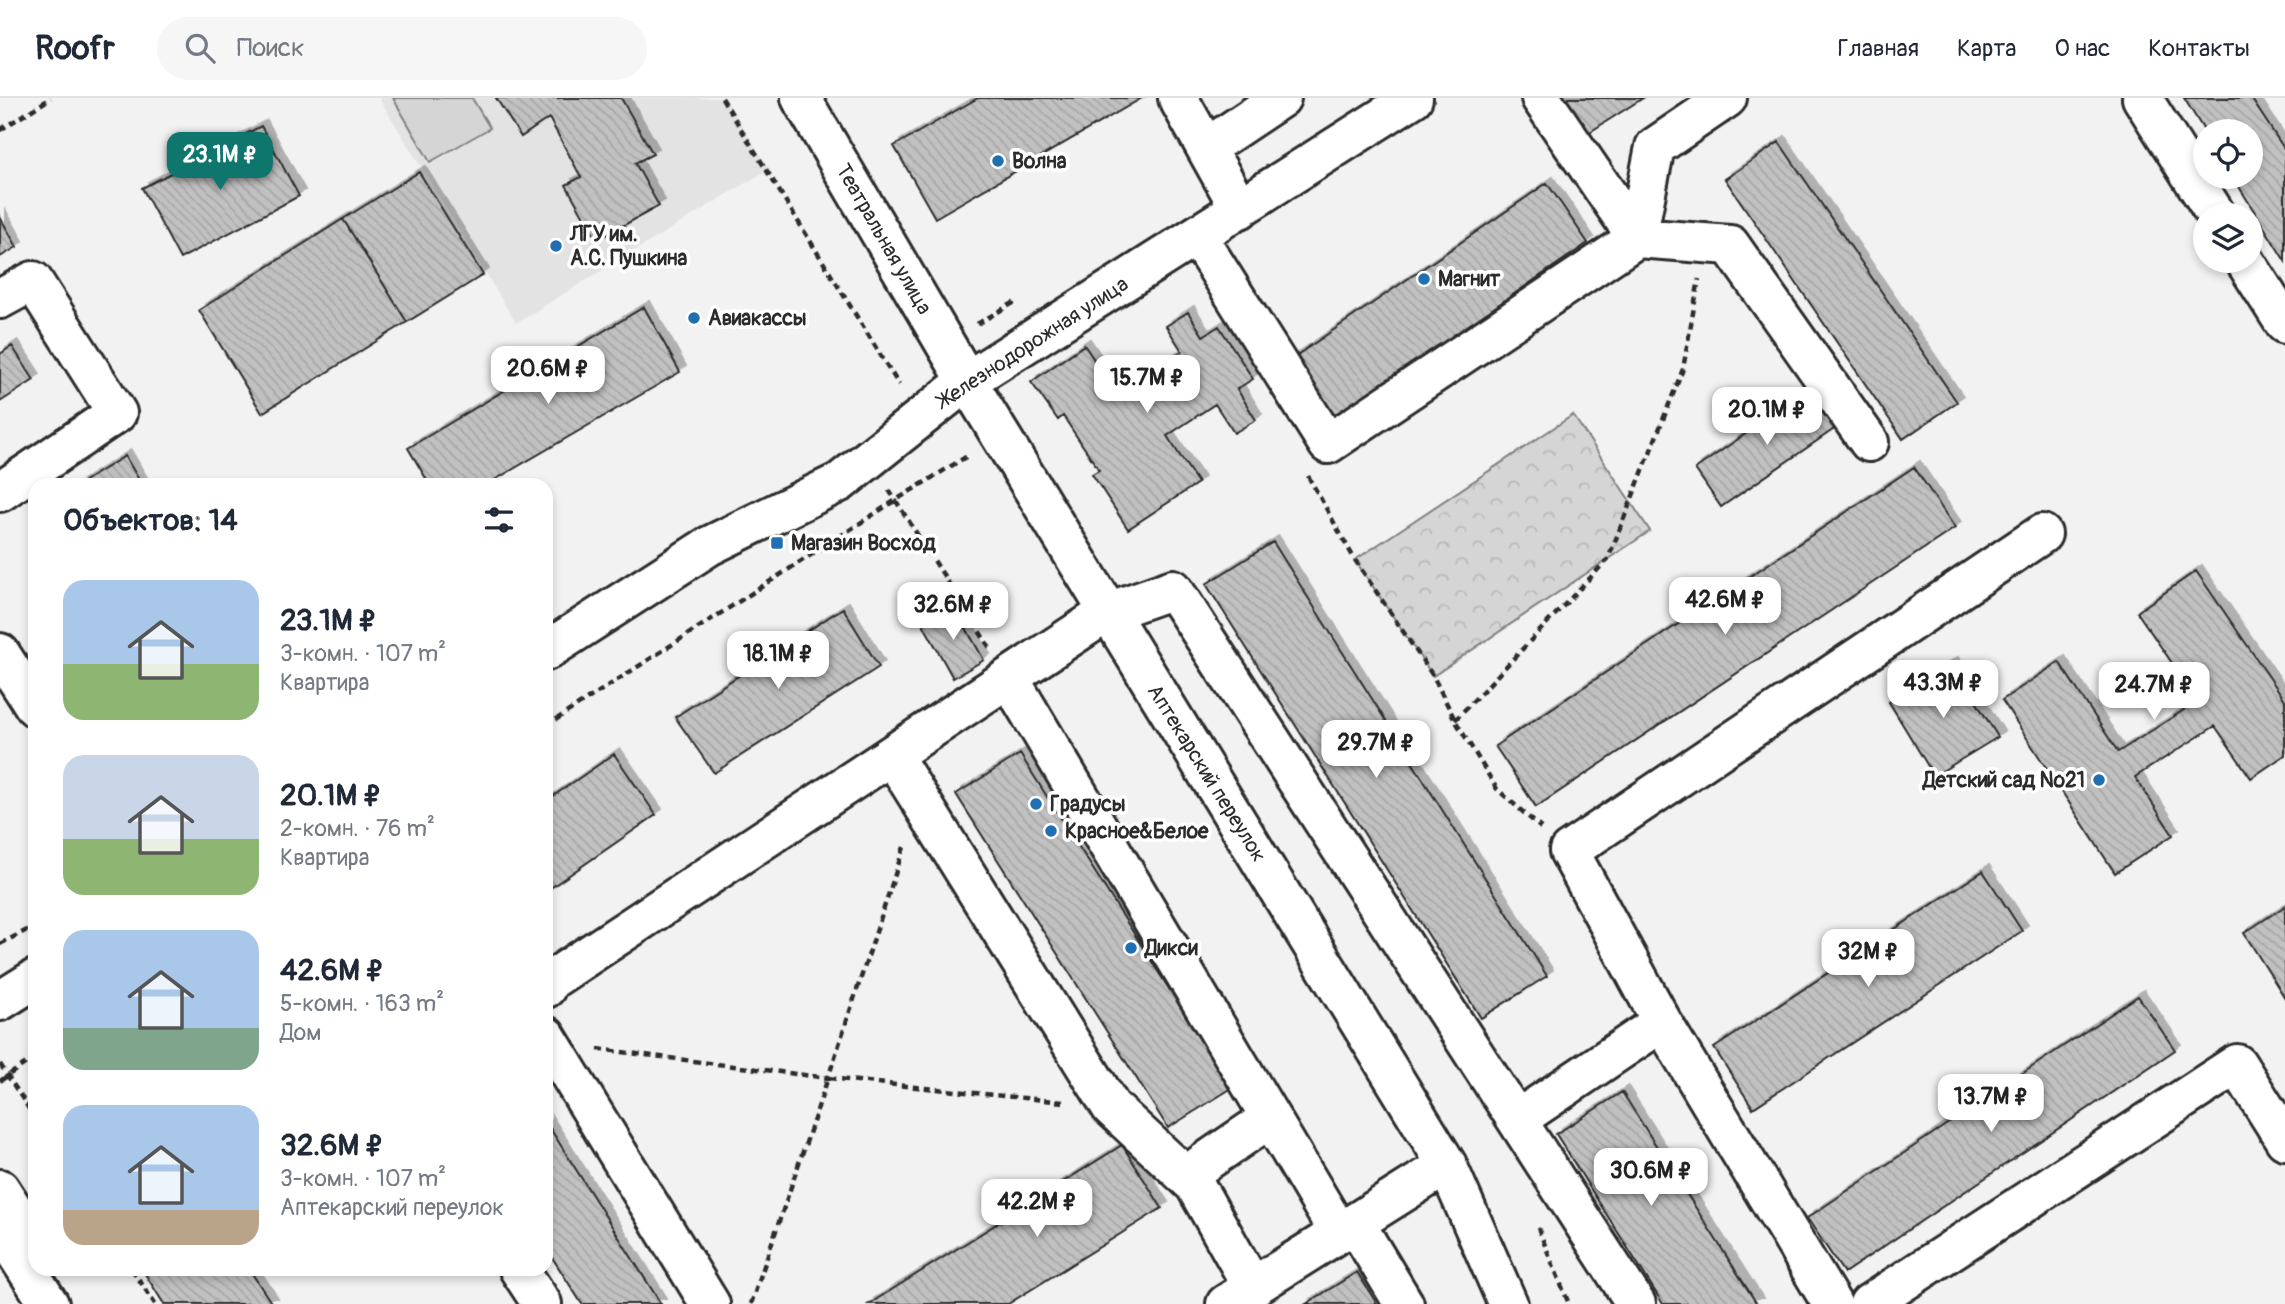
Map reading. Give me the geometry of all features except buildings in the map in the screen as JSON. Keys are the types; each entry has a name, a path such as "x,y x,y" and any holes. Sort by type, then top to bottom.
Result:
{"street":[{"name":"Театральная улица","path":"801,98 967,381"},
{"path":"1178,98 1240,209"},
{"path":"1206,148 1281,98"},
{"name":"Железнодорожная улица","path":"553,646 709,546 840,482 967,381 1413,98"},
{"path":"1541,98 1637,238"},
{"path":"1637,238 1655,148 1727,98"},
{"path":"2142,98 2208,203"},
{"path":"1197,236 1328,444 1637,238 1730,245 1869,442"},
{"path":"2253,273 2285,324"},
{"path":"0,299 33,281 117,414 0,492"},
{"name":"Аптекарский переулок","path":"967,381 1447,1165 1508,1304"},
{"path":"1832,1304 1662,1022 1569,851 2042,534"},
{"path":"553,980 1108,612 1173,589 1636,1304"},
{"path":"0,653 28,696"},
{"path":"1009,678 1270,1118 1404,1304"},
{"path":"892,755 1111,1107 1195,1185"},
{"path":"0,1001 28,983"},
{"path":"1518,1119 1662,1022"},
{"path":"553,1048 710,1304"},
{"path":"1869,1304 2237,1063 2285,1140"},
{"path":"1270,1118 1201,1165 1195,1173 1195,1185 1240,1296 1447,1165"},
{"path":"0,1189 28,1232"},
{"path":"0,1228 28,1271"},
{"path":"31,1276 49,1304"},
{"path":"56,1276 74,1304"},
{"path":"524,1276 542,1304"}],"path":[{"path":"0,130 51,98"},
{"path":"722,98 899,385"},
{"path":"1455,720 1608,559 1683,369 1706,243"},
{"path":"553,721 1000,436"},
{"path":"1304,469 1355,560 1433,677 1455,720 1497,789 1569,851"},
{"path":"896,500 1009,678"},
{"path":"751,1304 920,799"},
{"path":"0,944 28,930"},
{"path":"553,1041 828,1078 1111,1107"},
{"path":"0,1081 28,1062"},
{"path":"0,1064 28,1107"},
{"path":"137,1276 155,1304"}],"shaded area":[{"name":"ЛГУ им. А.С. Пушкина","path":"379,98 725,98 769,169 516,323"}],"green space":[{"path":"393,98 472,98 490,128 430,162"},
{"path":"1573,415 1650,531 1433,676 1355,560"}],"place":[{"name":"Волна","path":"998,161"},
{"name":"ЛГУ им. А.С. Пушкина","path":"556,246"},
{"name":"Магнит","path":"1424,279"},
{"name":"Авиакассы","path":"694,318"},
{"name":"Магазин Восход","path":"777,543"},
{"name":"Детский сад №21","path":"2099,780"},
{"name":"Градусы","path":"1036,804"},
{"name":"Красное&Белое","path":"1051,831"},
{"name":"Дикси","path":"1131,948"}]}
